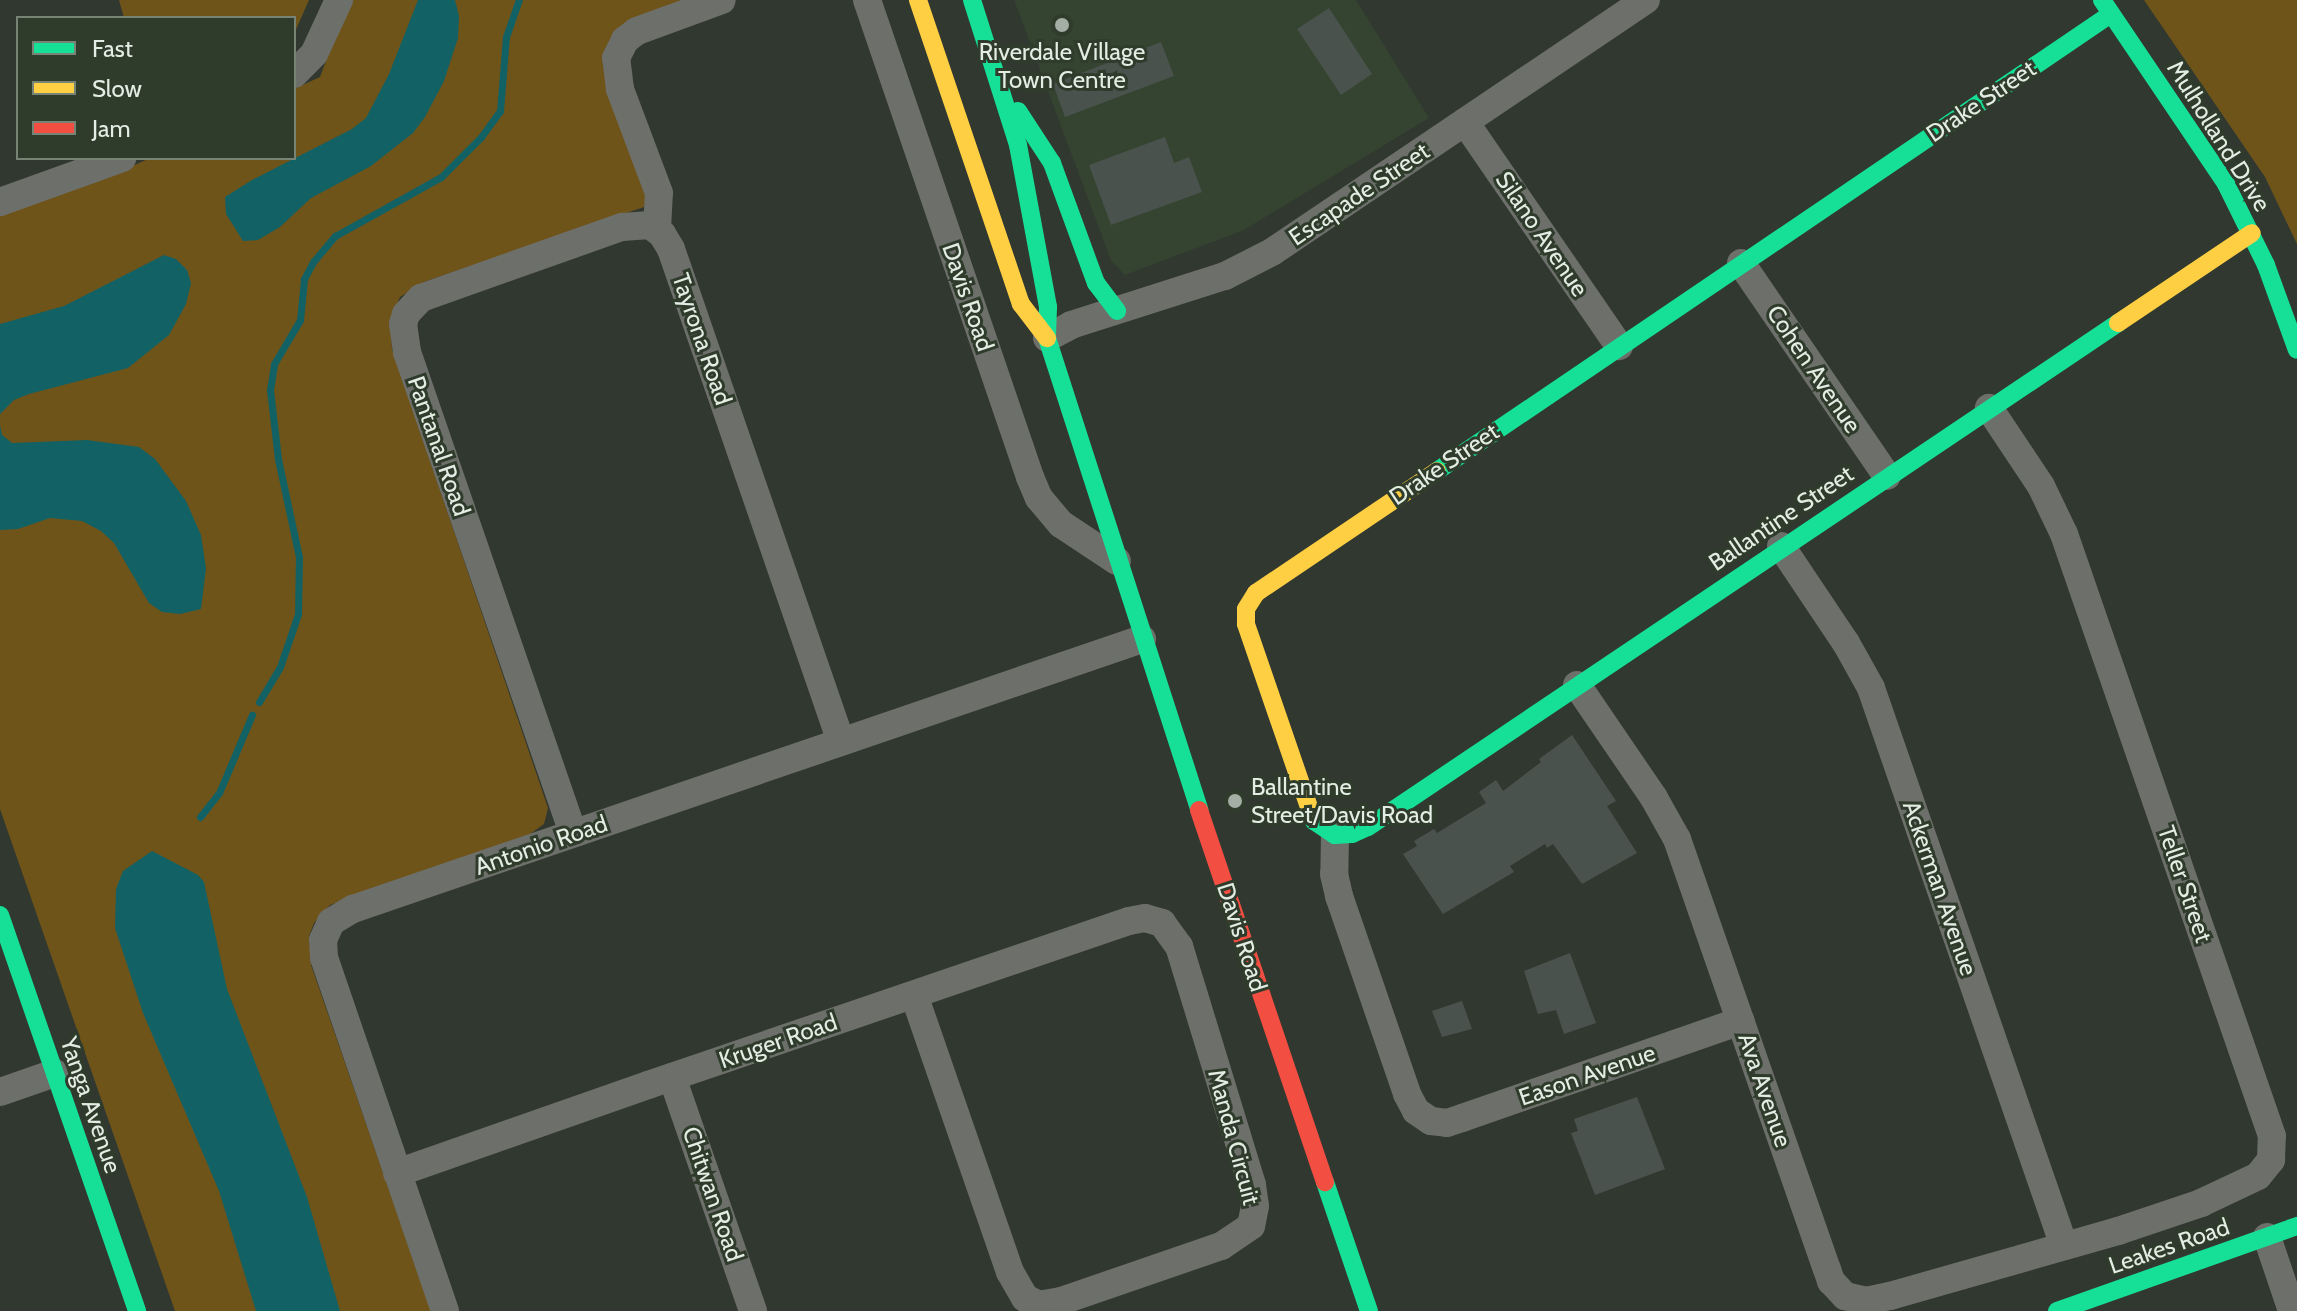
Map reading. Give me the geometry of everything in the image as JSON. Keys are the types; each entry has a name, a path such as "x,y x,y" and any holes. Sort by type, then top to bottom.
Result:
{"street":[{"path":"296,72 314,54 339,0"},
{"name":"Tayrona Road","path":"722,0 637,31 625,40 616,58 620,89 659,193 657,229 671,249 841,742"},
{"name":"Davis Road","path":"867,0 1039,498 1061,524 1117,561"},
{"name":"Davis Road","path":"918,0 1021,304 1047,338"},
{"name":"Davis Road","path":"972,0 1003,91 1048,307 1047,338 1142,639 1369,1311"},
{"name":"Escapade Street","path":"1047,338 1071,325 1246,266 1646,0"},
{"name":"Mulholland Drive","path":"2106,7 2226,184 2290,309 2297,350"},
{"name":"Drake Street","path":"1335,835 1318,827 1311,814 1246,624 1250,600 1271,581 1741,263 2106,7"},
{"path":"1003,91 1052,163 1096,283 1117,311"},
{"name":"Silano Avenue","path":"1465,122 1619,346"},
{"path":"0,202 116,160"},
{"name":"Pantanal Road","path":"573,833 407,352 403,324 413,305 433,292 622,227 642,224 657,229"},
{"name":"Ballantine Street","path":"1335,835 1352,834 1368,827 1781,546 2252,233"},
{"name":"Cohen Avenue","path":"1741,263 1887,476"},
{"name":"Teller Street","path":"1989,408 2041,486 2061,526 2274,1145 2264,1171 2238,1186 2173,1213 2064,1246"},
{"name":"Ackerman Avenue","path":"1781,546 1846,643 1871,688 2064,1246"},
{"name":"Antonio Road","path":"445,1311 324,958 326,931 331,922 353,909 1142,639"},
{"name":"Ava Avenue","path":"1577,685 1654,798 1677,839 1827,1269 1837,1289 1845,1296 1866,1301 2064,1246"},
{"name":"Eason Avenue","path":"1335,835 1334,874 1343,910 1407,1094 1416,1111 1431,1121 1447,1123 1741,1021"},
{"name":"Yanga Avenue","path":"0,915 137,1311"},
{"name":"Kruger Road","path":"397,1173 1129,921 1145,918 1162,923"},
{"name":"Manda Circuit","path":"914,995 1015,1286 1025,1298 1039,1305 1061,1301 1221,1246 1245,1233 1254,1217 1252,1185 1182,954 1176,939 1162,923"},
{"path":"0,1092 55,1073"},
{"name":"Chitwan Road","path":"672,1077 753,1311"},
{"name":"Leakes Road","path":"2057,1311 2297,1226"},
{"path":"2267,1237 2292,1311"}],"shaded area":[{"path":"119,0 309,0 296,29 296,16 123,16"},
{"path":"349,0 692,0 618,31 650,185 644,207 424,282 400,297 390,320 392,349 548,808 544,824 530,834 330,905 314,923 309,936 311,965 431,1311 175,1311 0,809 0,215 109,177 146,160 296,160 296,88 320,77"},
{"path":"1014,0 1356,0 1429,118 1244,230 1125,275 1111,260"},
{"path":"2144,0 2297,0 2297,244 2265,177"}],"water":[{"path":"418,0 455,0 459,16 458,38 444,81 413,133 371,166 311,198 280,227 258,240 243,241 226,214 225,197 352,129 366,118 389,74"},
{"path":"164,255 176,259 187,270 191,283 186,304 169,335 128,368 29,394 14,400 0,414 0,324 64,306"},
{"path":"0,425 2,435 12,443 87,440 139,447 155,459 186,501 201,535 206,568 201,609 180,614 162,612 149,603 114,543 101,531 82,521 50,518 18,529 0,530"},
{"path":"152,851 198,875 204,882 227,989 307,1197 340,1311 256,1311 219,1191 143,1013 115,928 116,889 123,871"}],"building":[{"path":"1329,8 1372,74 1341,95 1297,29"},
{"path":"1161,42 1174,76 1065,117 1053,84"},
{"path":"1165,137 1174,163 1189,157 1202,192 1111,225 1089,165"},
{"path":"1572,735 1616,801 1607,806 1637,853 1582,884 1553,844 1547,848 1545,844 1510,866 1514,872 1443,914 1403,854 1417,846 1414,841 1434,829 1437,833 1486,803 1479,792 1496,780 1503,791"},
{"path":"1570,953 1596,1023 1564,1034 1556,1010 1538,1014 1524,971"},
{"path":"1462,1001 1472,1029 1442,1037 1432,1011"},
{"path":"1637,1097 1665,1169 1595,1195 1571,1133 1578,1131 1574,1119"}],"waterway":[{"path":"259,702 280,667 298,614 299,557 278,459 270,390 274,364 300,320 304,279 313,262 335,236 441,177 481,137 500,111 506,37 519,0"},
{"path":"200,817 219,793 252,715"}],"traffic: fast":[{"path":"972,0 1018,145 1048,307 1047,338 1199,810"},
{"path":"2102,0 2226,184 2266,265 2297,350"},
{"path":"1437,471 2111,14"},
{"path":"1018,111 1052,163 1096,283 1117,311"},
{"path":"1311,813 1314,821 1335,835 1352,834 1368,827 2118,323"},
{"path":"0,915 137,1311"},
{"path":"1325,1182 1369,1311"},
{"path":"2057,1311 2297,1226"}],"traffic: slow":[{"path":"918,0 1021,304 1047,338"},
{"path":"2118,323 2252,233"},
{"path":"1311,813 1246,624 1246,609 1256,593 1437,471"}],"traffic: jam":[{"path":"1199,810 1325,1182"}],"place":[{"name":"Riverdale Village Town Centre","path":"1062,25"},
{"name":"Ballantine Street/Davis Road","path":"1235,801"}]}
